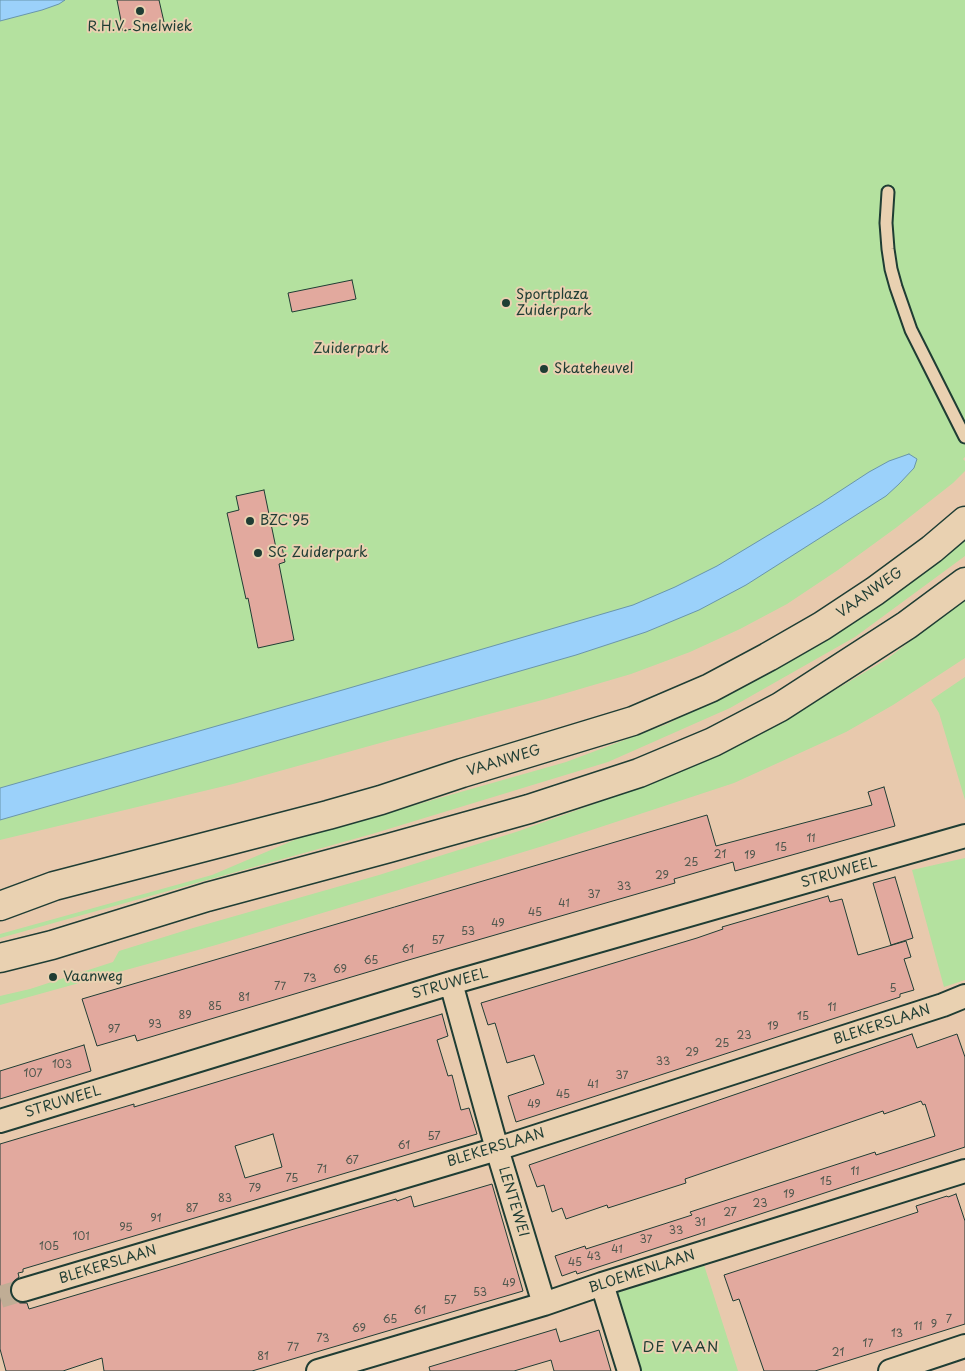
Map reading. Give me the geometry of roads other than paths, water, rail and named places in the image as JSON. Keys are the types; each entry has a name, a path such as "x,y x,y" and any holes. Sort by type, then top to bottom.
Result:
{"highway":[{"name":"VAANWEG","path":"0,906 54,886 380,800 632,721 710,688 768,658 822,626 932,550 965,521"},
{"path":"0,958 52,945 207,897 529,809 639,773 713,742 780,707 907,625 965,582"},
{"path":"0,894 54,886"}],"street":[{"name":"STRUWEEL","path":"0,1121 451,983 965,836"},
{"name":"LENTEWEI","path":"451,983 497,1149 544,1304"},
{"name":"BLEKERSLAAN","path":"23,1290 497,1149 965,996"},
{"name":"BLOEMENLAAN","path":"318,1371 544,1304 602,1284 965,1171"},
{"path":"602,1284 629,1371"},
{"path":"890,1371 965,1346"}],"lane":[{"path":"888,192 886,223 888,249 898,294 911,330 965,437"}],"water":[{"path":"0,0 65,0 42,10 0,21"},
{"path":"909,454 917,459 914,468 886,496 746,585 699,610 646,632 576,655 0,820 0,788 633,605 717,566 869,472 889,461"}],"tunnel":[{"path":"0,1297 23,1290"}],"place":[{"name":"R.H.V. Snelwiek","path":"140,11"},
{"name":"Sportplaza Zuiderpark","path":"506,303"},
{"name":"Skateheuvel","path":"544,369"},
{"name":"BZC'95","path":"250,521"},
{"name":"SC Zuiderpark","path":"258,553"},
{"name":"Vaanweg","path":"53,977"}],"district":[{"name":"DE VAAN","path":"681,1348"}],"park label":[{"name":"Zuiderpark","path":"351,349"}]}
